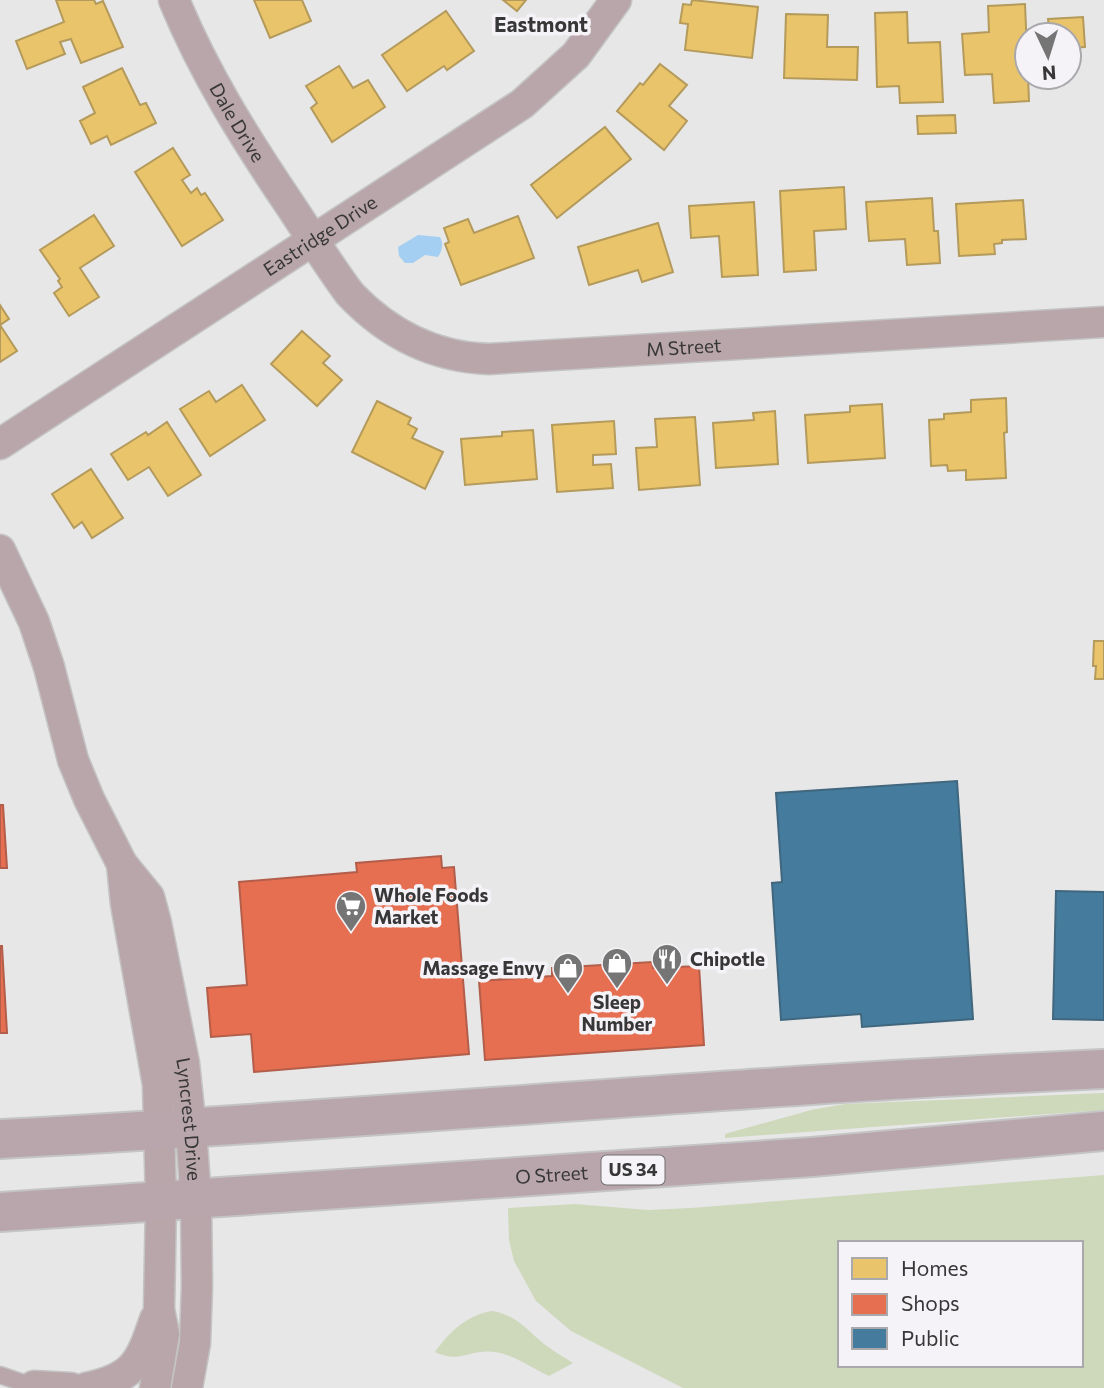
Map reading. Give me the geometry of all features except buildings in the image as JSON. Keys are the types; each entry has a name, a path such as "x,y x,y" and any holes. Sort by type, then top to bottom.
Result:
{"main road":[{"path":"0,1139 175,1130 738,1089 1104,1069"},
{"name":"O Street","path":"0,1212 799,1158 1104,1131"}],"street":[{"name":"Dale Drive","path":"174,0 222,99 313,240"},
{"name":"Eastridge Drive","path":"0,443 532,96 576,55 616,0"},
{"name":"M Street","path":"313,240 344,286 366,311 416,343 442,353 467,358 488,359 1104,322"},
{"name":"Lyncrest Drive","path":"0,550 26,601 38,634 73,760 89,799 122,864 149,897 156,923 184,1063 175,1130 178,1201 197,1286 195,1343 187,1388"},
{"name":"Lyncrest Drive","path":"155,1388 164,1334 159,1309 178,1201"},
{"path":"86,1388 108,1383 127,1373 145,1348 159,1309"},
{"path":"36,1387 71,1388"}],"lane":[{"path":"0,1375 36,1387"}],"green space":[{"path":"1104,1093 1104,1110 725,1138 725,1134 811,1110 845,1104"},
{"path":"1104,1175 1104,1388 683,1388 571,1331 536,1301 514,1261 509,1240 508,1208 575,1204 648,1210"},
{"path":"492,1311 514,1319 547,1347 573,1363 549,1376 501,1353 478,1352 452,1357 435,1352 459,1325"}],"water":[{"path":"418,235 440,237 441,252 438,257 425,255 413,263 405,263 399,256 398,247"}],"place":[{"name":"Whole Foods Market","path":"351,933"},
{"name":"Chipotle","path":"667,986"},
{"name":"Sleep Number","path":"617,990"},
{"name":"Massage Envy","path":"568,995"}],"district":[{"name":"Eastmont","path":"541,25"}]}
